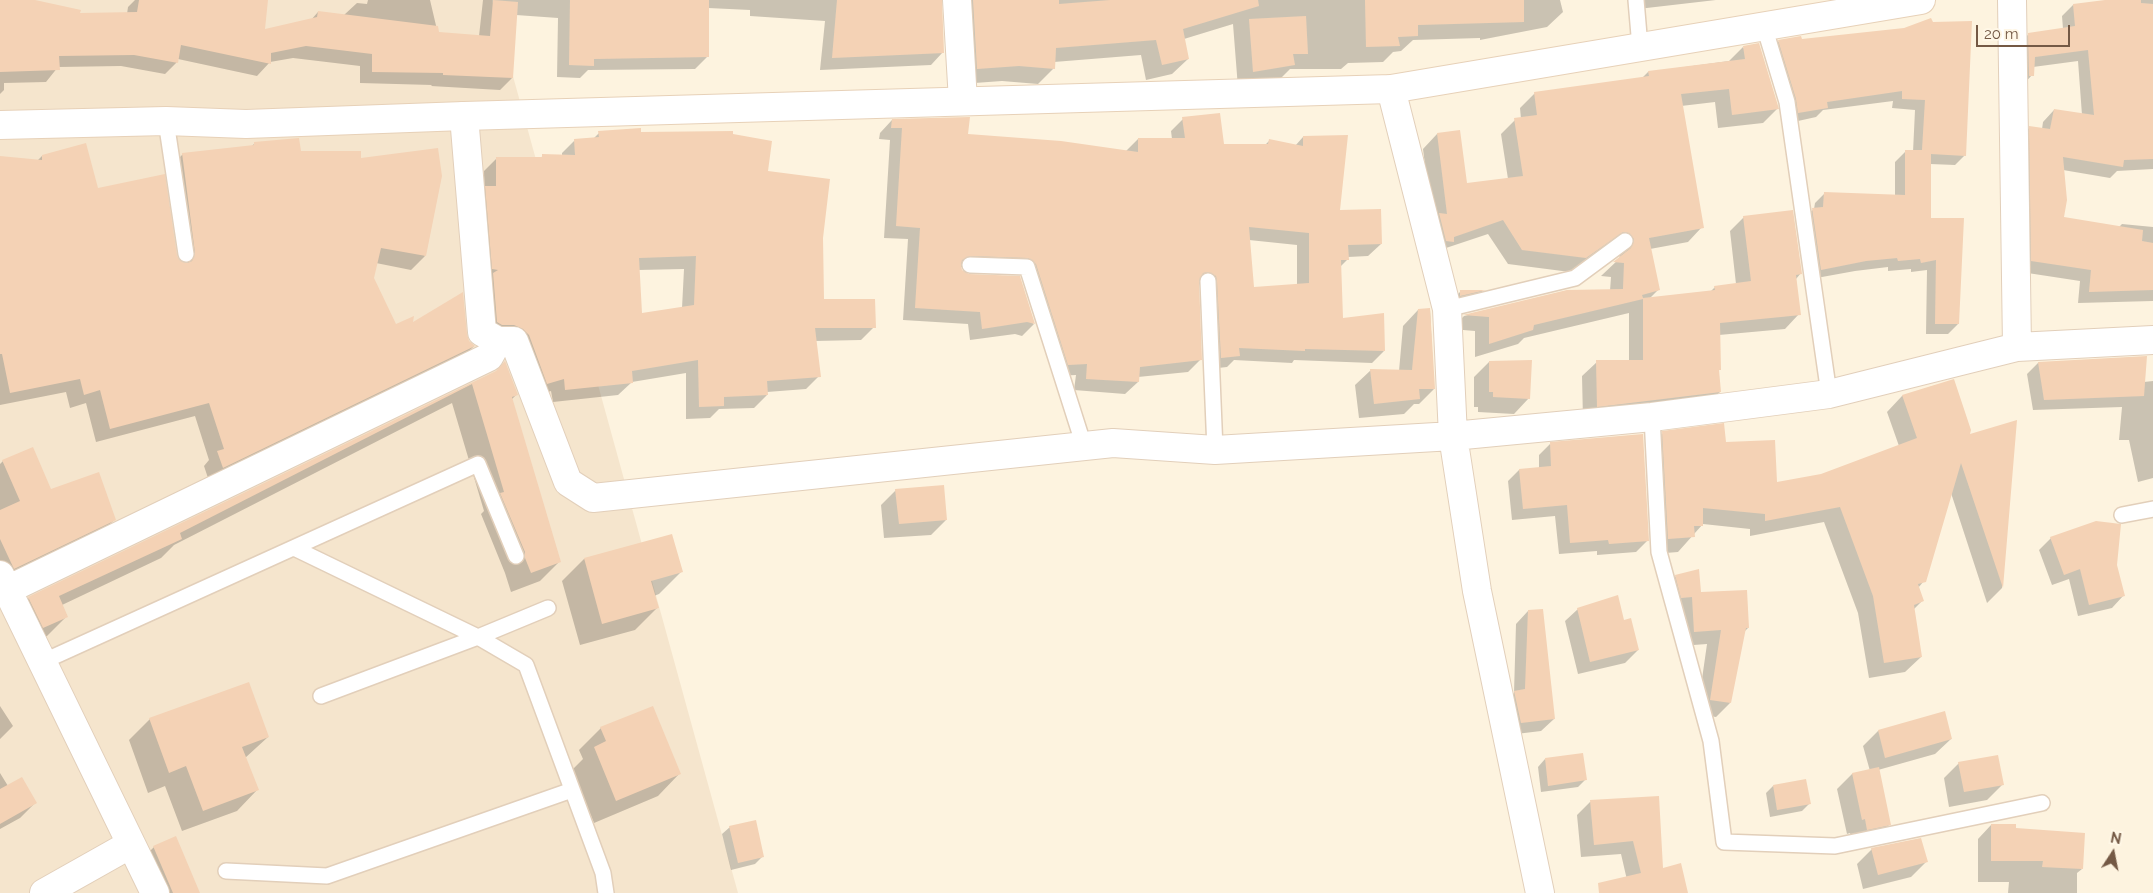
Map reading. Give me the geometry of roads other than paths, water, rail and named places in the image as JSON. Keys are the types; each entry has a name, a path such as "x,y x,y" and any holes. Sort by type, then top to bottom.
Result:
{"street":[{"path":"957,0 963,101"},
{"path":"0,125 166,120 246,124 1391,89 1921,0"},
{"path":"2012,0 2017,347"},
{"path":"1391,89 1447,309 1453,436 1477,591 1540,893"},
{"path":"464,116 482,332 498,340 514,341 568,482 593,498 1112,443 1214,450 1453,436 1652,417 1829,394 2017,347 2153,340"},
{"path":"154,893 4,582 489,357 498,340"},
{"path":"44,893 131,844"}],"lane":[{"path":"1636,0 1640,47"},
{"path":"1764,26 1787,102 1829,394"},
{"path":"166,120 186,254"},
{"path":"1447,309 1575,278 1625,241"},
{"path":"970,265 1027,267 1084,446"},
{"path":"1208,281 1214,450"},
{"path":"1652,417 1659,552 1711,741 1724,842 1835,846 2042,803"},
{"path":"42,662 478,464 516,556"},
{"path":"2122,515 2153,509"},
{"path":"294,548 478,637 526,665 603,873 606,893"},
{"path":"321,696 478,637 548,608"},
{"path":"226,870 327,876 572,790"}]}
